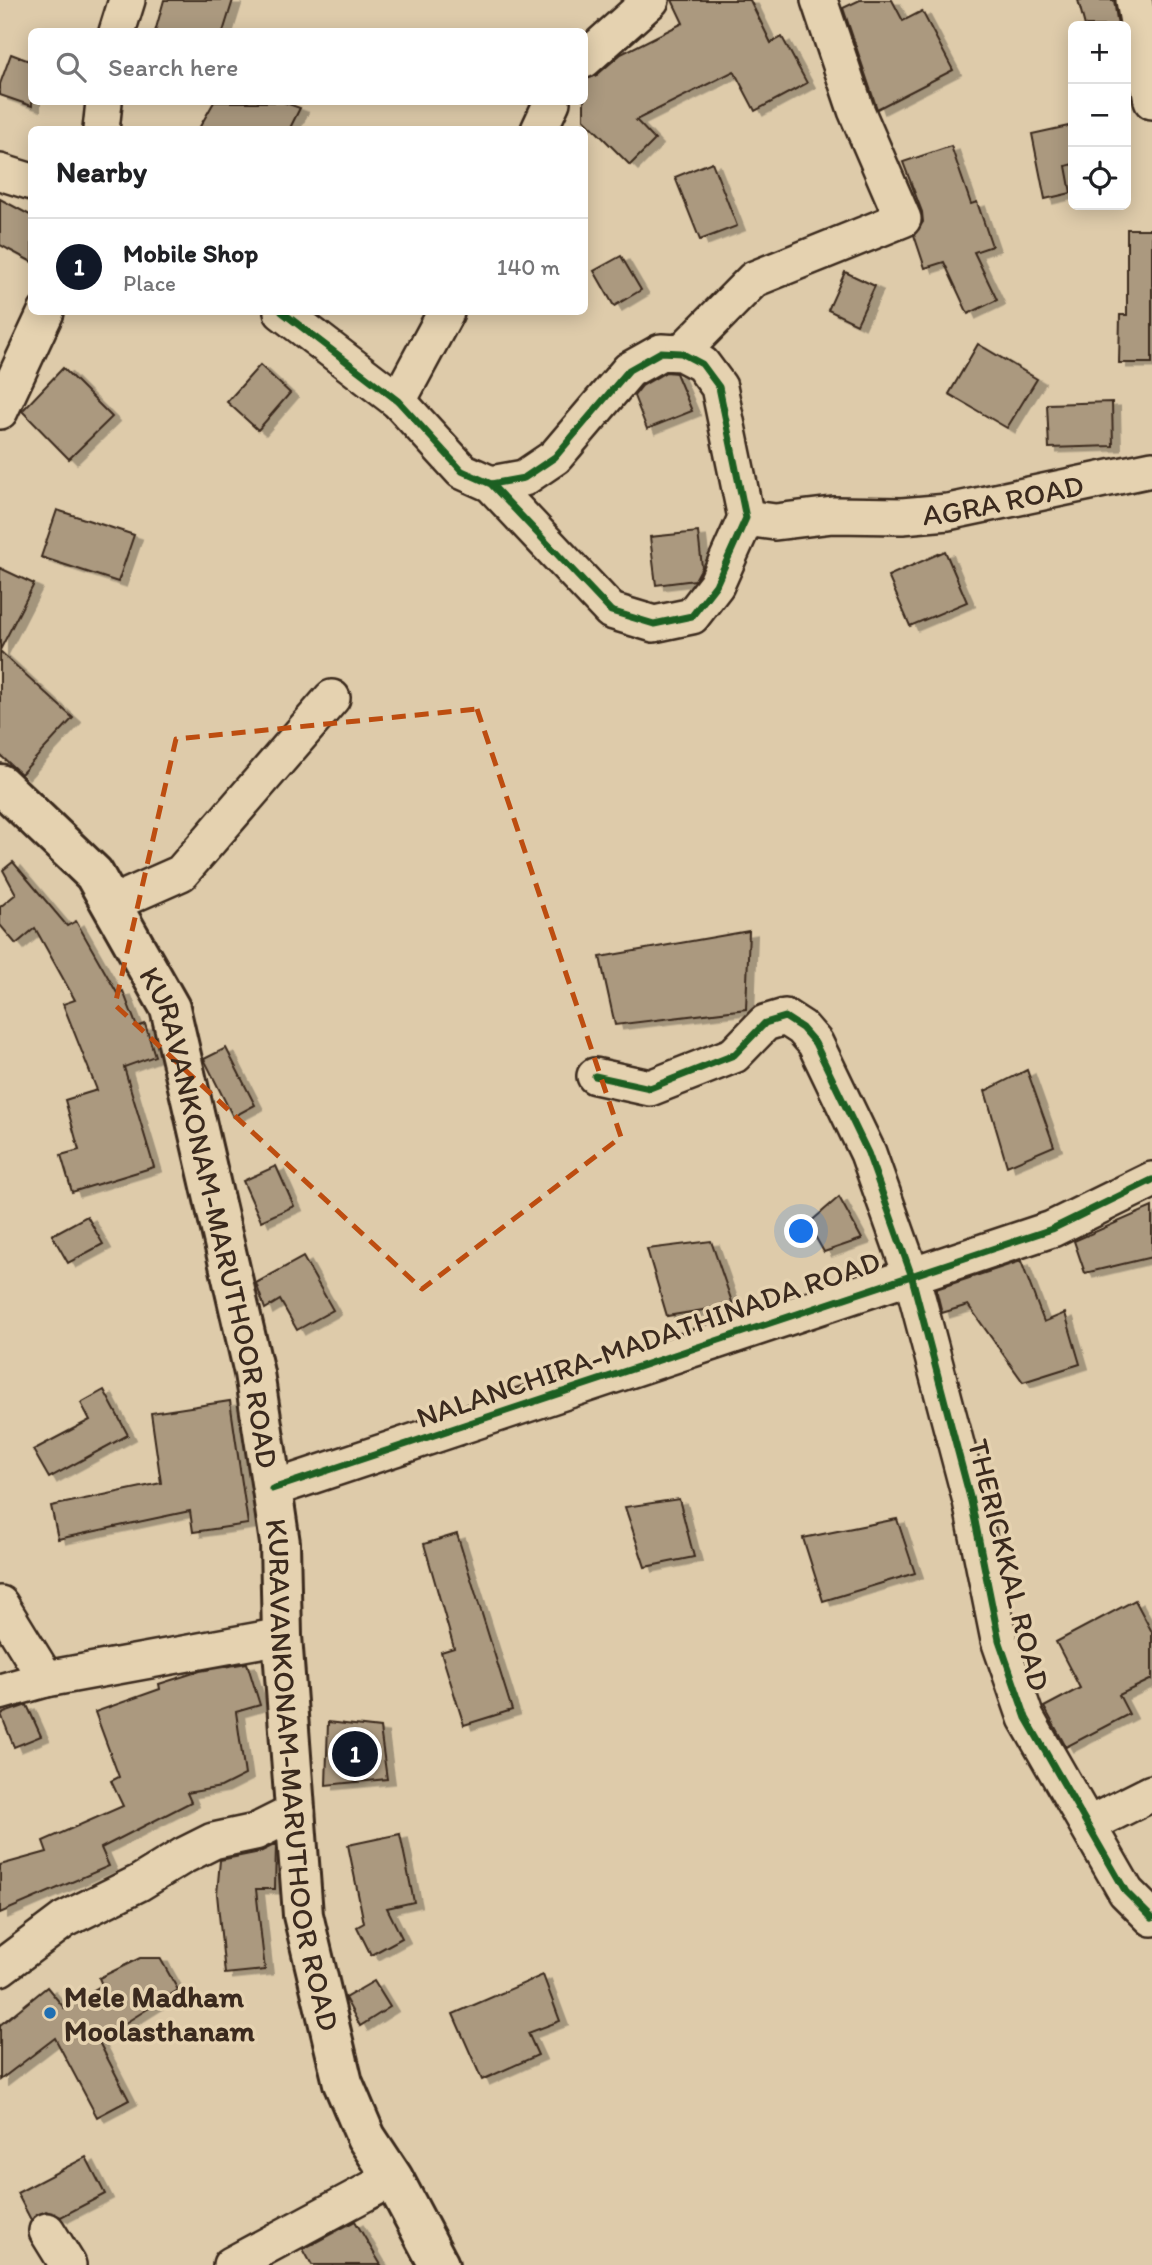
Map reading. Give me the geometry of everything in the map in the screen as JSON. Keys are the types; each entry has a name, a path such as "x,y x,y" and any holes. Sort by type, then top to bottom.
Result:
{"main road":[{"name":"KURAVANKONAM-MARUTHOOR ROAD","path":"0,784 94,874 170,1008 254,1373 272,1489 279,1543 282,1636 303,1915 343,2083 366,2137 393,2178 439,2265"}],"street":[{"path":"118,28 127,0"},
{"path":"588,56 651,0"},
{"path":"681,353 754,279 903,219 856,110 819,0"},
{"path":"1135,0 1152,102"},
{"path":"102,126 104,105"},
{"path":"541,126 551,105"},
{"path":"0,172 28,181"},
{"path":"0,411 45,315"},
{"path":"286,315 398,401 462,471 491,484 611,611 654,624 692,616 716,585 746,518 719,387 702,364 681,353 661,352 629,370 555,457 524,478 491,484"},
{"path":"398,401 444,315"},
{"name":"AGRA ROAD","path":"746,518 775,522 833,515 902,516 948,512 1152,469"},
{"path":"111,904 181,873 332,698"},
{"name":"THERICKKAL ROAD","path":"595,1076 650,1088 734,1055 765,1023 785,1017 802,1028 814,1043 864,1143 911,1274 971,1501 999,1640 1026,1718 1126,1892 1152,1918"},
{"name":"NALANCHIRA-MADATHINADA ROAD","path":"272,1489 1052,1229 1152,1180"},
{"path":"0,1604 46,1679"},
{"path":"0,1692 46,1679 282,1636"},
{"path":"1088,1825 1152,1793"},
{"path":"0,1968 64,1920 139,1883 183,1856 213,1841 255,1832 297,1811"},
{"path":"231,2265 393,2178"},
{"path":"47,2231 68,2265"}],"highlighted area":[{"path":"477,709 621,1137 422,1289 115,1005 176,739"}],"building":[{"path":"164,0 233,0 224,28 156,28"},
{"path":"672,0 750,0 771,43 782,37 807,83 755,111 734,71 636,120 655,140 630,165 584,119 584,105 588,105 588,78 597,75 621,54 683,23"},
{"path":"860,0 892,0 903,21 922,11 953,70 877,109 843,8"},
{"path":"1078,0 1114,0 1117,21 1084,21"},
{"path":"11,54 28,60 28,105 0,95 0,84"},
{"path":"212,105 292,105 300,108 291,126 200,126"},
{"path":"1068,126 1068,194 1045,199 1032,134"},
{"path":"951,146 971,204 977,202 992,246 974,252 997,300 968,314 944,262 925,268 914,235 923,222 922,212 903,162"},
{"path":"712,162 737,226 700,240 675,177"},
{"path":"0,199 28,214 28,260 0,245"},
{"path":"1127,229 1152,229 1152,363 1119,363 1120,315 1127,315"},
{"path":"621,256 641,290 614,306 594,271"},
{"path":"845,272 875,286 857,324 828,310"},
{"path":"978,344 1037,379 1007,428 949,394"},
{"path":"260,365 290,393 258,430 227,402"},
{"path":"63,368 112,417 69,459 22,411"},
{"path":"666,372 676,373 692,411 647,429 634,396 642,386"},
{"path":"1112,402 1113,446 1049,448 1047,404"},
{"path":"57,510 134,535 118,582 41,557"},
{"path":"698,532 702,567 695,580 656,585 650,537"},
{"path":"945,551 967,602 910,626 888,576"},
{"path":"0,568 34,584 0,650"},
{"path":"0,651 73,718 21,774 0,755"},
{"path":"13,862 67,926 76,921 117,993 123,991 137,1027 145,1024 155,1056 124,1067 154,1167 72,1192 61,1155 79,1150 65,1100 97,1090 63,1004 75,1000 35,928 16,944 0,925 0,907 16,894 3,870"},
{"path":"749,931 746,1009 615,1025 600,957"},
{"path":"226,1048 255,1105 233,1117 204,1059"},
{"path":"1027,1070 1054,1146 1007,1166 985,1091"},
{"path":"276,1166 294,1206 261,1221 243,1181"},
{"path":"839,1197 862,1239 824,1252 808,1224"},
{"path":"1152,1207 1152,1257 1085,1273 1074,1241"},
{"path":"87,1216 103,1244 68,1263 52,1235"},
{"path":"711,1241 733,1305 667,1316 647,1249"},
{"path":"303,1257 333,1310 297,1330 280,1300 265,1309 256,1283"},
{"path":"1021,1261 1044,1322 1065,1313 1080,1364 1023,1382 968,1305 942,1313 936,1289"},
{"path":"104,1390 128,1435 49,1478 33,1450 90,1420 81,1403"},
{"path":"230,1401 248,1524 193,1532 190,1511 58,1539 51,1506 161,1483 151,1413"},
{"path":"679,1499 694,1557 645,1567 625,1507"},
{"path":"897,1519 915,1573 823,1601 803,1538"},
{"path":"457,1534 512,1710 464,1725 441,1652 454,1648 424,1544"},
{"path":"1135,1600 1152,1632 1152,1679 1119,1695 1129,1714 1066,1747 1044,1707 1080,1688 1056,1642"},
{"path":"247,1663 260,1705 236,1712 245,1775 221,1787 187,1793 191,1802 101,1848 109,1866 0,1913 0,1865 47,1852 43,1841 123,1806 111,1781 119,1777 95,1712 160,1689 159,1684 200,1671"},
{"path":"27,1705 41,1736 14,1747 1,1714"},
{"path":"328,1722 380,1728 387,1779 326,1785"},
{"path":"400,1834 414,1902 387,1908 402,1938 371,1955 357,1927 364,1923 348,1845"},
{"path":"276,1844 275,1889 256,1889 265,1970 225,1974 217,1894 220,1860 260,1852"},
{"path":"140,1958 160,1958 178,1990 98,2040 129,2100 97,2117 55,2038 0,2080 0,2025 47,1987 64,2008 102,1985 99,1978"},
{"path":"543,1975 560,2021 528,2033 538,2055 482,2080 453,2014"},
{"path":"374,1981 390,2007 360,2026 345,1998"},
{"path":"86,2157 105,2194 61,2217 46,2211 31,2220 17,2193"},
{"path":"355,2221 381,2265 312,2265 303,2249"}],"cycle path":[{"path":"286,315 398,401 462,471 491,484"},
{"path":"661,352 681,353 702,364 719,387 746,518 716,585 692,616 654,624 611,611 491,484 524,478 555,457 629,370 661,352"},
{"path":"595,1076 650,1088 734,1055 765,1023 785,1017 802,1028 815,1043 868,1153 911,1274 971,1501 999,1640 1026,1718 1126,1892 1152,1918"},
{"path":"272,1489 1052,1229 1152,1180"}],"place":[{"name":"Mobile Shop","path":"355,1754"},
{"name":"Mele Madham Moolasthanam","path":"50,2013"}]}
